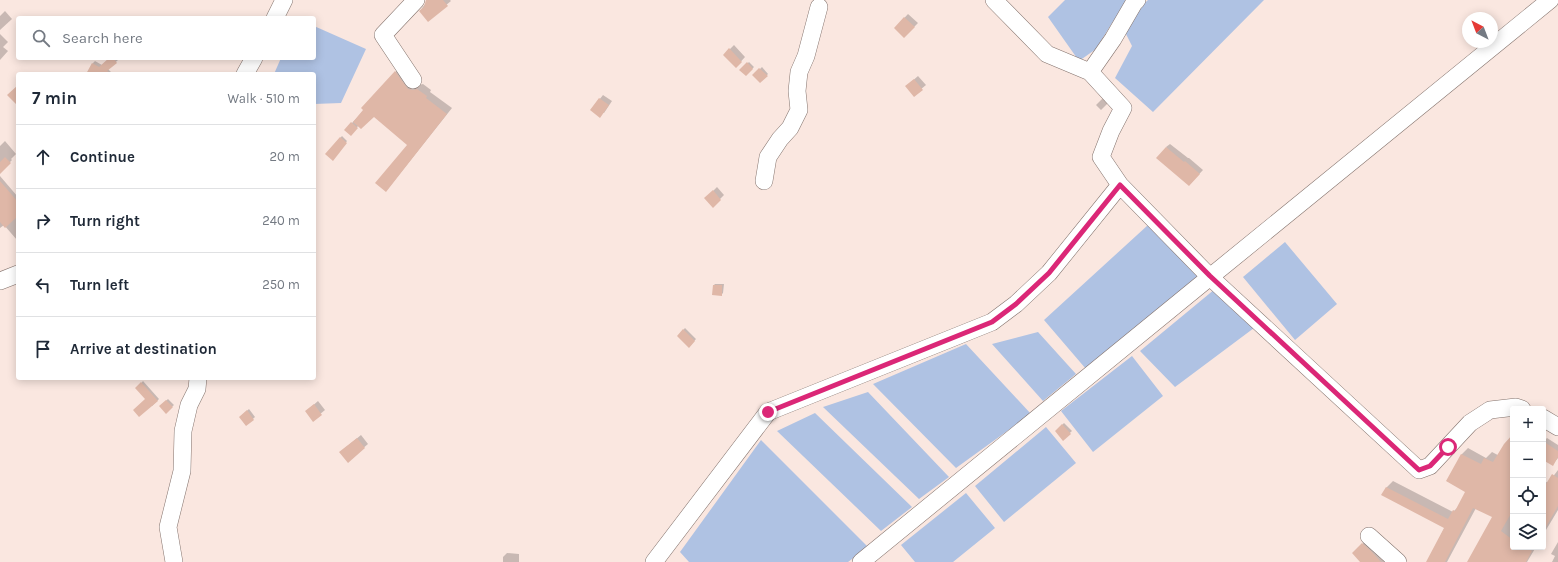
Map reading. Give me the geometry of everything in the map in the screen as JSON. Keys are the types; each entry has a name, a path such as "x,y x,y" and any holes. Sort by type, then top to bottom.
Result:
{"street":[{"path":"276,16 284,0"},
{"path":"413,80 383,35 416,0"},
{"path":"994,0 1047,54 1090,72 1123,108 1111,131 1101,157 1120,185 1210,276 1419,470 1430,466 1470,423 1490,410 1510,408"},
{"path":"1090,72 1113,39 1137,0"},
{"path":"862,562 1210,276 1550,0"},
{"path":"764,180 768,157 780,139 790,128 799,110 797,91 799,72 806,56 818,2"},
{"path":"246,72 253,60"},
{"path":"654,562 768,412 992,322 1016,304 1049,273 1120,185"},
{"path":"0,281 16,275"},
{"path":"174,562 168,527 182,471 183,431 189,405 197,389 198,380"},
{"path":"1546,420 1558,427"},
{"path":"1369,536 1398,562"}],"water":[{"path":"1065,0 1130,0 1112,23 1096,49 1079,61 1048,17"},
{"path":"1148,0 1264,0 1153,112 1115,78 1132,46 1124,30 1136,11"},
{"path":"316,27 366,49 341,103 316,104 316,72 275,72 280,60 316,60"},
{"path":"1148,225 1200,279 1086,369 1044,320"},
{"path":"1285,242 1337,304 1295,340 1243,277"},
{"path":"1215,289 1254,328 1175,387 1140,351"},
{"path":"1038,332 1076,374 1043,401 992,344"},
{"path":"966,344 1031,414 956,468 873,384"},
{"path":"1132,356 1163,396 1093,452 1061,411"},
{"path":"868,392 949,477 919,499 823,407"},
{"path":"815,413 912,507 881,531 777,431"},
{"path":"1046,427 1076,463 1004,522 975,486"},
{"path":"761,440 868,547 848,562 689,562 680,552"},
{"path":"966,493 995,528 953,562 915,562 901,545"}],"building":[{"path":"426,0 443,0 448,6 428,22 419,11 424,7"},
{"path":"904,17 915,27 904,38 894,28"},
{"path":"729,48 742,62 736,68 723,55"},
{"path":"107,60 115,60 117,63 107,71 109,72 87,72 92,63 99,67"},
{"path":"747,62 753,69 746,76 739,70"},
{"path":"759,68 768,76 760,83 752,75"},
{"path":"395,71 408,89 417,89 447,114 386,192 375,183 407,145 374,117 361,129 353,122 363,110 361,108"},
{"path":"914,79 923,90 914,97 905,86"},
{"path":"16,87 16,104 7,95"},
{"path":"599,98 609,105 600,118 590,110"},
{"path":"351,122 358,128 351,136 344,130"},
{"path":"340,137 347,143 333,161 325,154"},
{"path":"1166,147 1200,174 1189,186 1156,158"},
{"path":"5,157 11,163 0,174 0,162"},
{"path":"0,181 16,200 16,218 5,228 0,222"},
{"path":"713,190 721,200 713,208 704,198"},
{"path":"713,285 722,285 722,296 712,295"},
{"path":"683,329 695,341 689,348 677,336"},
{"path":"141,382 158,401 139,417 133,410 145,399 135,388"},
{"path":"166,400 173,407 166,414 159,406"},
{"path":"314,404 322,415 313,422 305,411"},
{"path":"247,410 254,420 246,426 239,417"},
{"path":"1062,424 1071,434 1063,441 1055,431"},
{"path":"1510,437 1510,515 1501,531 1510,538 1510,550 1532,551 1526,562 1467,562 1492,517 1473,508 1445,562 1426,562 1444,528 1381,495 1386,487 1448,519 1453,510 1455,511 1465,492 1446,481 1461,454 1481,464 1484,458 1493,462"},
{"path":"357,438 365,448 348,463 339,452"},
{"path":"1546,443 1558,451 1558,457 1553,466 1546,462"},
{"path":"1552,474 1558,478 1558,506 1546,527 1546,514 1546,484"},
{"path":"1362,543 1381,562 1360,562 1352,553"}],"route":[{"path":"768,412 992,322 1016,304 1049,273 1120,185 1210,276 1419,470 1430,466 1448,447"}]}
